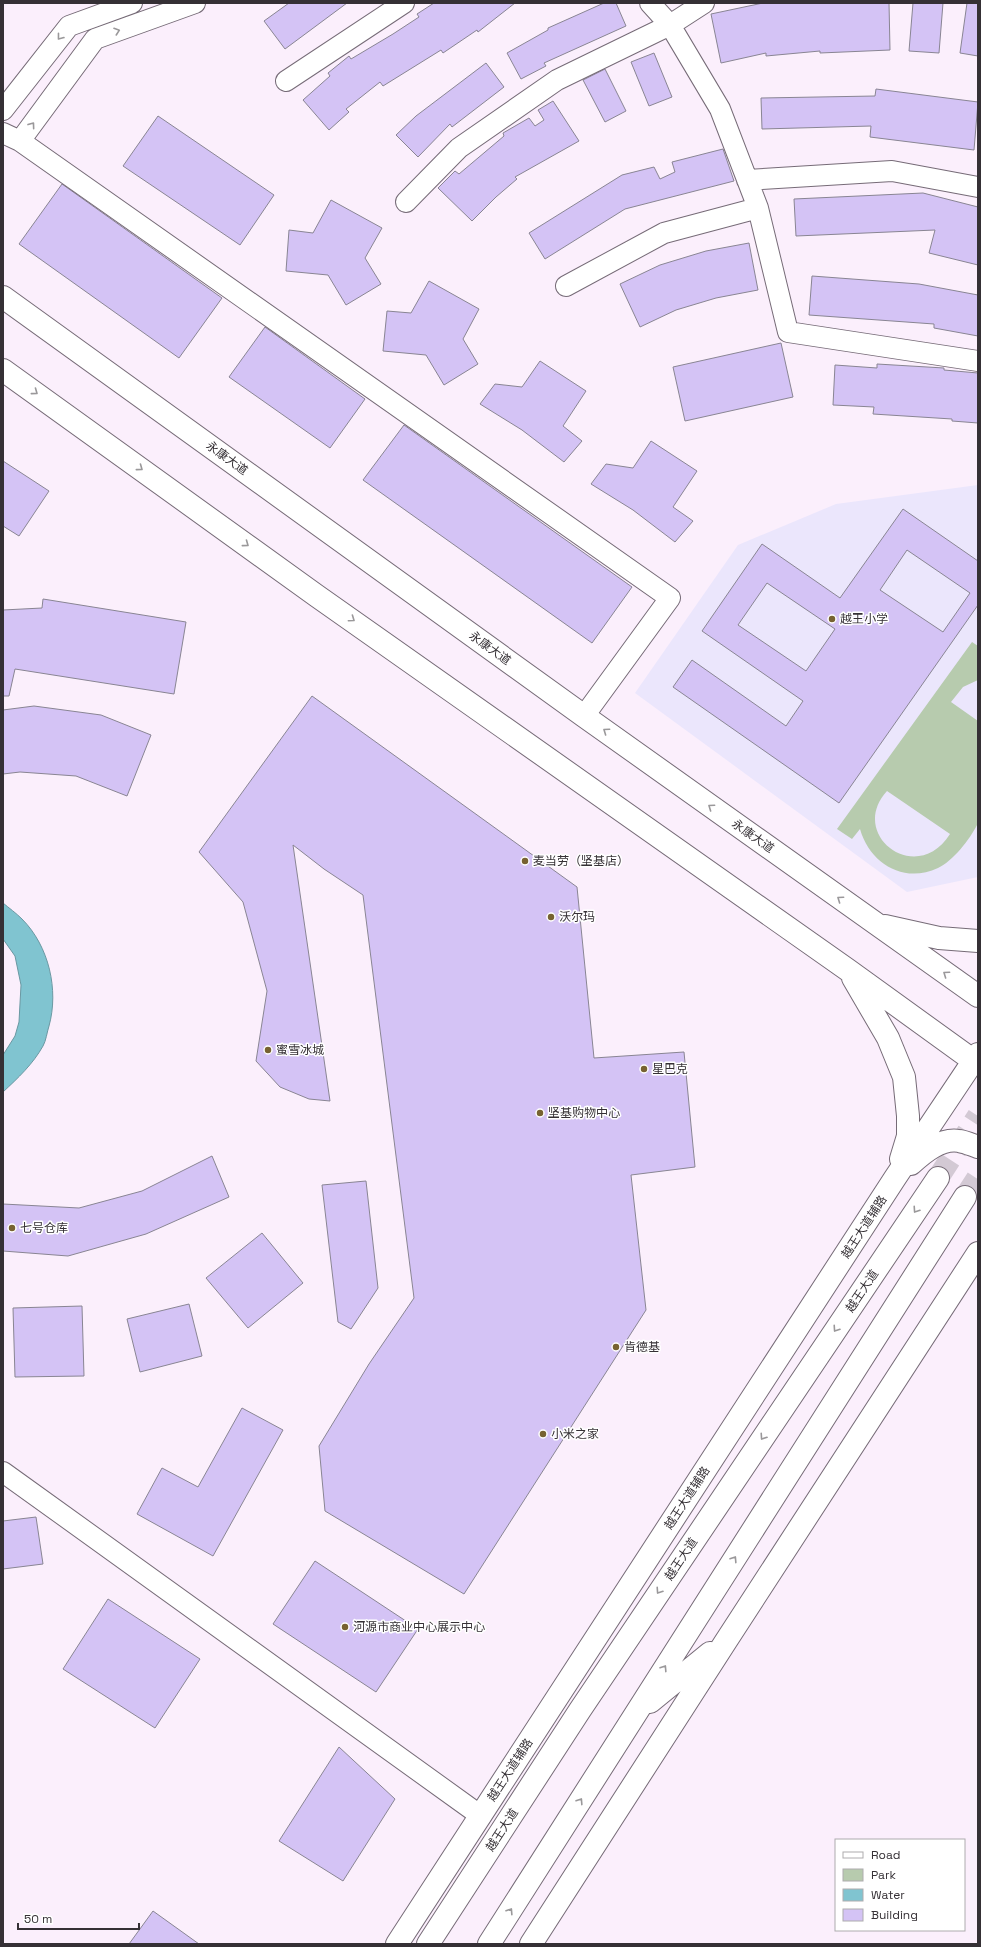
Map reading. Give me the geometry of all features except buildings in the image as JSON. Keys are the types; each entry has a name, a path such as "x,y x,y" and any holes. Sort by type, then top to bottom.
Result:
{"main road":[{"name":"永康大道","path":"3,297 584,716 978,996"},
{"path":"3,370 318,596 976,1060"},
{"path":"876,924 939,938 978,941"},
{"path":"848,970 888,1038 904,1077 908,1116 908,1136 895,1178"},
{"name":"越王大道辅路","path":"398,1944 895,1178 976,1060"},
{"path":"895,1178 923,1153 939,1143 959,1141 978,1147"},
{"name":"越王大道","path":"428,1944 594,1689 938,1178"},
{"path":"489,1944 964,1197"},
{"path":"531,1944 726,1640 978,1253"},
{"path":"594,1689 625,1594"},
{"path":"635,1714 726,1640"}],"street":[{"path":"3,110 69,26 132,3"},
{"path":"195,3 95,39 9,136 670,598 584,716"},
{"path":"286,80 404,3"},
{"path":"650,3 670,25 720,109 758,208 788,332 978,361"},
{"path":"406,202 459,148 557,80 670,25 704,3"},
{"path":"747,180 892,171 978,187"},
{"path":"566,286 664,233 758,208"},
{"path":"3,1472 481,1816"}],"shaded area":[{"name":"越王小学","path":"978,485 978,877 907,892 635,693 738,545 836,504"}],"green space":[{"path":"972,642 978,646 978,680 963,687 951,702 978,721 978,819 977,825 966,843 944,865 925,872 913,874 890,868 880,861 865,841 860,829 852,839 837,829","holes":["887,791 950,834 936,849 921,856 905,855 891,849 881,838 875,824 877,808"]}],"water":[{"path":"3,903 22,919 39,942 49,969 53,998 52,1012 43,1046 30,1065 3,1092 3,1055 15,1036 19,1022 21,985 15,956 3,939"}],"tunnel":[{"path":"938,1178 978,1116"},
{"path":"965,1197 978,1177"}],"place":[{"name":"越王小学","path":"832,619"},
{"name":"麦当劳（坚基店）","path":"525,861"},
{"name":"沃尔玛","path":"551,917"},
{"name":"蜜雪冰城","path":"268,1050"},
{"name":"星巴克","path":"644,1069"},
{"name":"坚基购物中心","path":"540,1113"},
{"name":"七号仓库","path":"12,1228"},
{"name":"肯德基","path":"616,1347"},
{"name":"小米之家","path":"543,1434"},
{"name":"河源市商业中心展示中心","path":"345,1627"}]}
